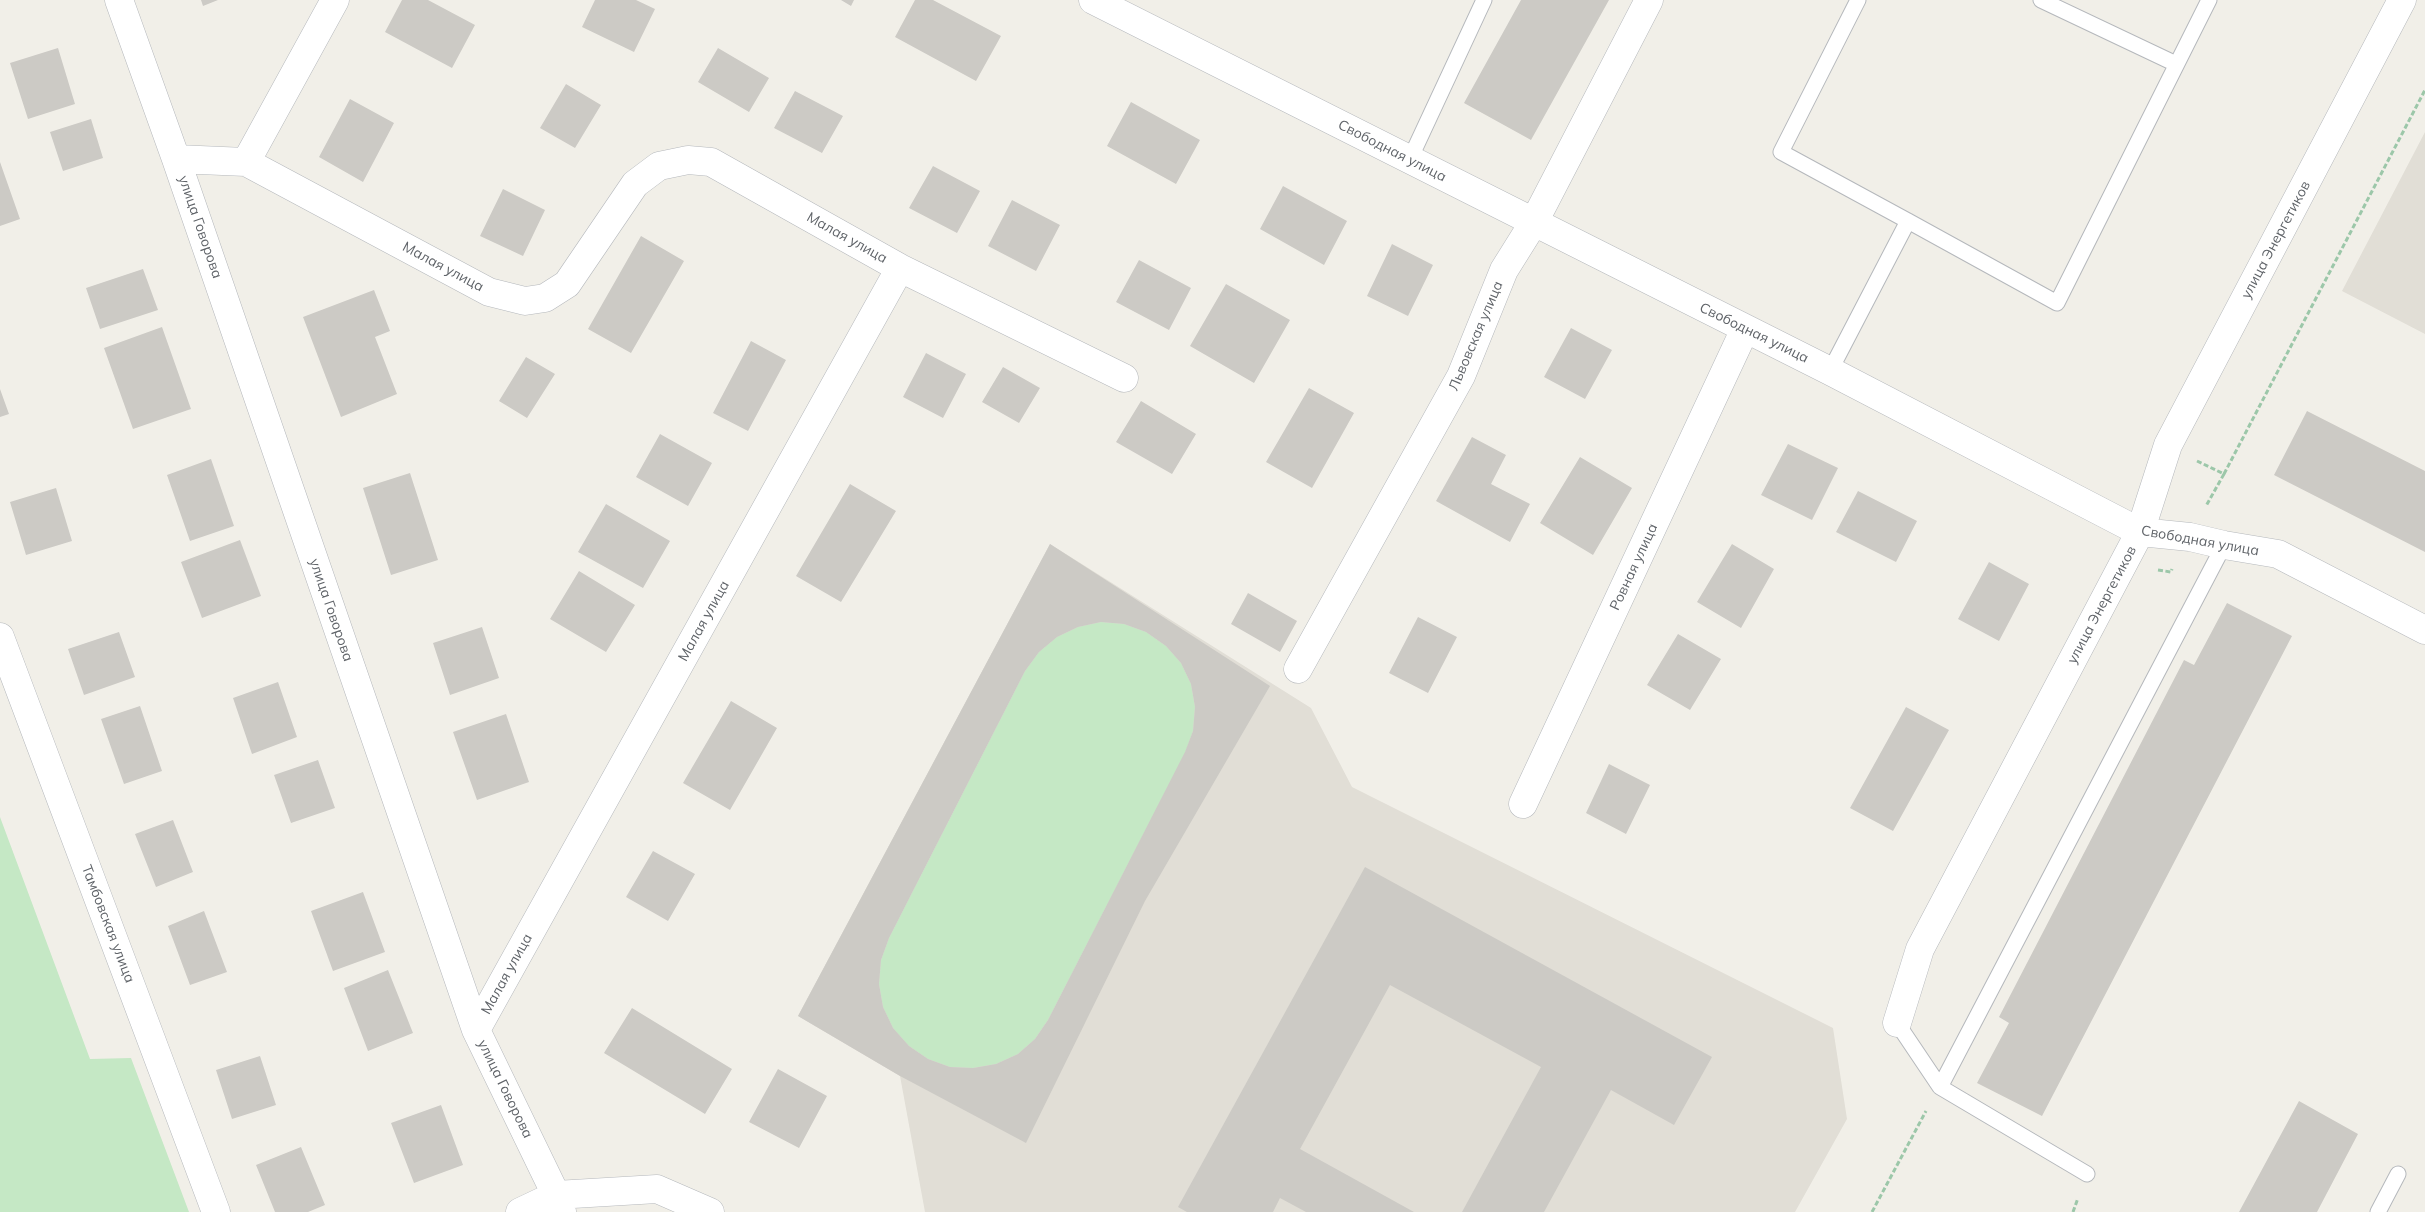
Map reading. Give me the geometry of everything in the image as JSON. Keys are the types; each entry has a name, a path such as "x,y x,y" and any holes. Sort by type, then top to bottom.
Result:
{"street":[{"name":"улица Говорова","path":"119,0 176,159 476,1030 559,1203"},
{"path":"176,159 246,162 335,0"},
{"name":"Свободная улица","path":"1093,0 1830,371 2140,532 2190,536 2224,545 2278,554 2425,630"},
{"name":"Львовская улица","path":"1298,669 1461,376 1504,270 1534,222 1650,0"},
{"name":"улица Энергетиков","path":"1897,1023 1920,949 2140,532 2168,445 2402,0"},
{"name":"Малая улица","path":"246,162 490,292 525,301 545,298 567,284 635,184 659,166 688,160 711,162 900,268 476,1030"},
{"path":"900,268 1124,378"},
{"name":"Ровная улица","path":"1524,804 1745,329"},
{"name":"Тамбовская улица","path":"0,637 216,1212"},
{"path":"520,1212 559,1203 657,1189 710,1212"}],"lane":[{"path":"1410,159 1484,0"},
{"path":"1858,0 1781,152 2057,303 2209,0"},
{"path":"2041,0 2176,64"},
{"path":"1830,371 1908,221"},
{"path":"1940,1087 2224,545"},
{"path":"1897,1023 1940,1087 2087,1174"},
{"path":"2378,1212 2398,1174"}],"path":[{"path":"2224,474 2425,90"},
{"path":"1872,1212 1940,1087"}],"shaded area":[{"path":"2425,132 2425,334 2342,291"},
{"path":"1050,544 1311,708 1352,787 1833,1028 1847,1119 1795,1212 925,1212 900,1076 798,1016"}],"green space":[{"path":"1101,622 1124,624 1146,632 1166,646 1181,663 1191,684 1195,707 1193,731 1185,753 1048,1020 1035,1039 1018,1054 996,1064 973,1068 950,1067 928,1059 909,1046 893,1028 883,1007 879,984 881,960 889,938 1025,671 1039,652 1057,637 1078,627"},
{"path":"0,817 90,1059 131,1058 189,1212 0,1212"}],"building":[{"path":"201,0 218,0 203,6"},
{"path":"402,0 428,0 475,25 452,68 385,32"},
{"path":"595,0 636,0 655,9 634,52 582,27"},
{"path":"841,0 854,0 851,6"},
{"path":"915,0 933,0 1001,36 976,81 895,37"},
{"path":"1521,0 1609,0 1531,140 1464,103"},
{"path":"58,48 75,104 28,119 10,63"},
{"path":"718,48 769,78 749,112 698,82"},
{"path":"566,84 601,105 575,148 540,128"},
{"path":"795,91 843,116 822,153 774,128"},
{"path":"350,99 394,123 363,182 319,157"},
{"path":"1131,102 1200,140 1176,184 1107,146"},
{"path":"91,119 103,158 63,171 50,132"},
{"path":"0,162 20,219 0,226"},
{"path":"933,166 980,191 957,233 909,208"},
{"path":"1283,186 1347,221 1324,265 1260,229"},
{"path":"503,189 545,210 523,256 480,236"},
{"path":"1012,200 1060,225 1036,271 988,246"},
{"path":"641,236 684,261 631,353 588,329"},
{"path":"1392,244 1433,265 1408,316 1367,296"},
{"path":"1139,260 1191,288 1169,330 1116,302"},
{"path":"143,269 158,310 100,329 86,288"},
{"path":"1226,284 1290,320 1254,383 1190,346"},
{"path":"374,290 390,331 375,337 397,394 341,417 303,317"},
{"path":"162,327 191,409 133,429 104,348"},
{"path":"1571,328 1612,350 1585,399 1544,377"},
{"path":"751,341 786,360 748,431 713,413"},
{"path":"926,353 966,374 943,418 903,397"},
{"path":"526,357 555,374 527,418 499,401"},
{"path":"1003,367 1040,388 1019,423 982,402"},
{"path":"1309,388 1354,413 1312,488 1266,462"},
{"path":"0,389 9,414 0,417"},
{"path":"1141,401 1196,434 1172,474 1116,442"},
{"path":"2307,411 2425,471 2425,552 2274,475"},
{"path":"660,434 712,463 688,506 636,477"},
{"path":"1472,437 1506,455 1491,484 1530,504 1510,542 1436,501"},
{"path":"1788,444 1838,468 1812,520 1761,495"},
{"path":"1580,457 1632,488 1593,555 1540,523"},
{"path":"211,459 234,526 190,541 167,475"},
{"path":"410,473 438,560 391,575 363,488"},
{"path":"850,484 896,511 841,602 796,576"},
{"path":"56,488 72,541 26,555 10,502"},
{"path":"1858,491 1917,521 1896,562 1836,532"},
{"path":"606,504 670,541 643,588 578,552"},
{"path":"240,540 261,596 202,618 181,562"},
{"path":"1050,544 1270,686 1145,901 1026,1143 900,1076 798,1016","holes":["1101,622 1124,624 1146,632 1166,646 1181,663 1191,684 1195,707 1193,731 1185,752 1048,1020 1035,1039 1018,1054 996,1064 973,1068 950,1067 928,1059 909,1046 893,1028 883,1007 879,984 881,960 889,938 1025,671 1039,652 1057,637 1078,627"]},
{"path":"1732,544 1774,569 1741,628 1697,602"},
{"path":"1989,562 2029,584 1999,641 1958,619"},
{"path":"579,571 635,605 606,652 550,619"},
{"path":"1248,593 1297,621 1280,652 1231,624"},
{"path":"2227,603 2292,636 2042,1116 1977,1083 2009,1023 1999,1017 2184,660 2194,665"},
{"path":"1418,617 1457,637 1428,693 1389,673"},
{"path":"482,627 499,678 450,695 433,643"},
{"path":"119,632 135,677 84,695 68,649"},
{"path":"1678,634 1721,659 1690,710 1647,685"},
{"path":"278,682 297,737 252,754 233,698"},
{"path":"731,701 777,728 730,810 683,783"},
{"path":"140,706 162,771 124,784 101,719"},
{"path":"1906,707 1949,730 1893,831 1850,808"},
{"path":"506,714 529,782 477,800 453,732"},
{"path":"318,760 335,808 291,823 274,775"},
{"path":"1609,764 1650,785 1626,834 1586,813"},
{"path":"173,820 193,872 156,887 135,834"},
{"path":"653,851 695,874 668,921 626,897"},
{"path":"1365,867 1712,1057 1674,1125 1611,1090 1544,1212 1462,1212 1541,1067 1390,985 1300,1149 1414,1212 1306,1212 1280,1198 1273,1212 1187,1212 1178,1207"},
{"path":"363,892 385,952 333,971 311,911"},
{"path":"204,911 227,972 190,985 168,926"},
{"path":"388,970 413,1033 368,1051 344,988"},
{"path":"632,1008 732,1069 705,1114 604,1053"},
{"path":"260,1056 276,1105 232,1119 216,1070"},
{"path":"778,1069 827,1096 799,1148 749,1122"},
{"path":"2299,1101 2358,1134 2317,1212 2239,1212"},
{"path":"441,1105 463,1165 414,1183 391,1123"},
{"path":"301,1147 325,1205 308,1212 275,1212 256,1165"}]}
